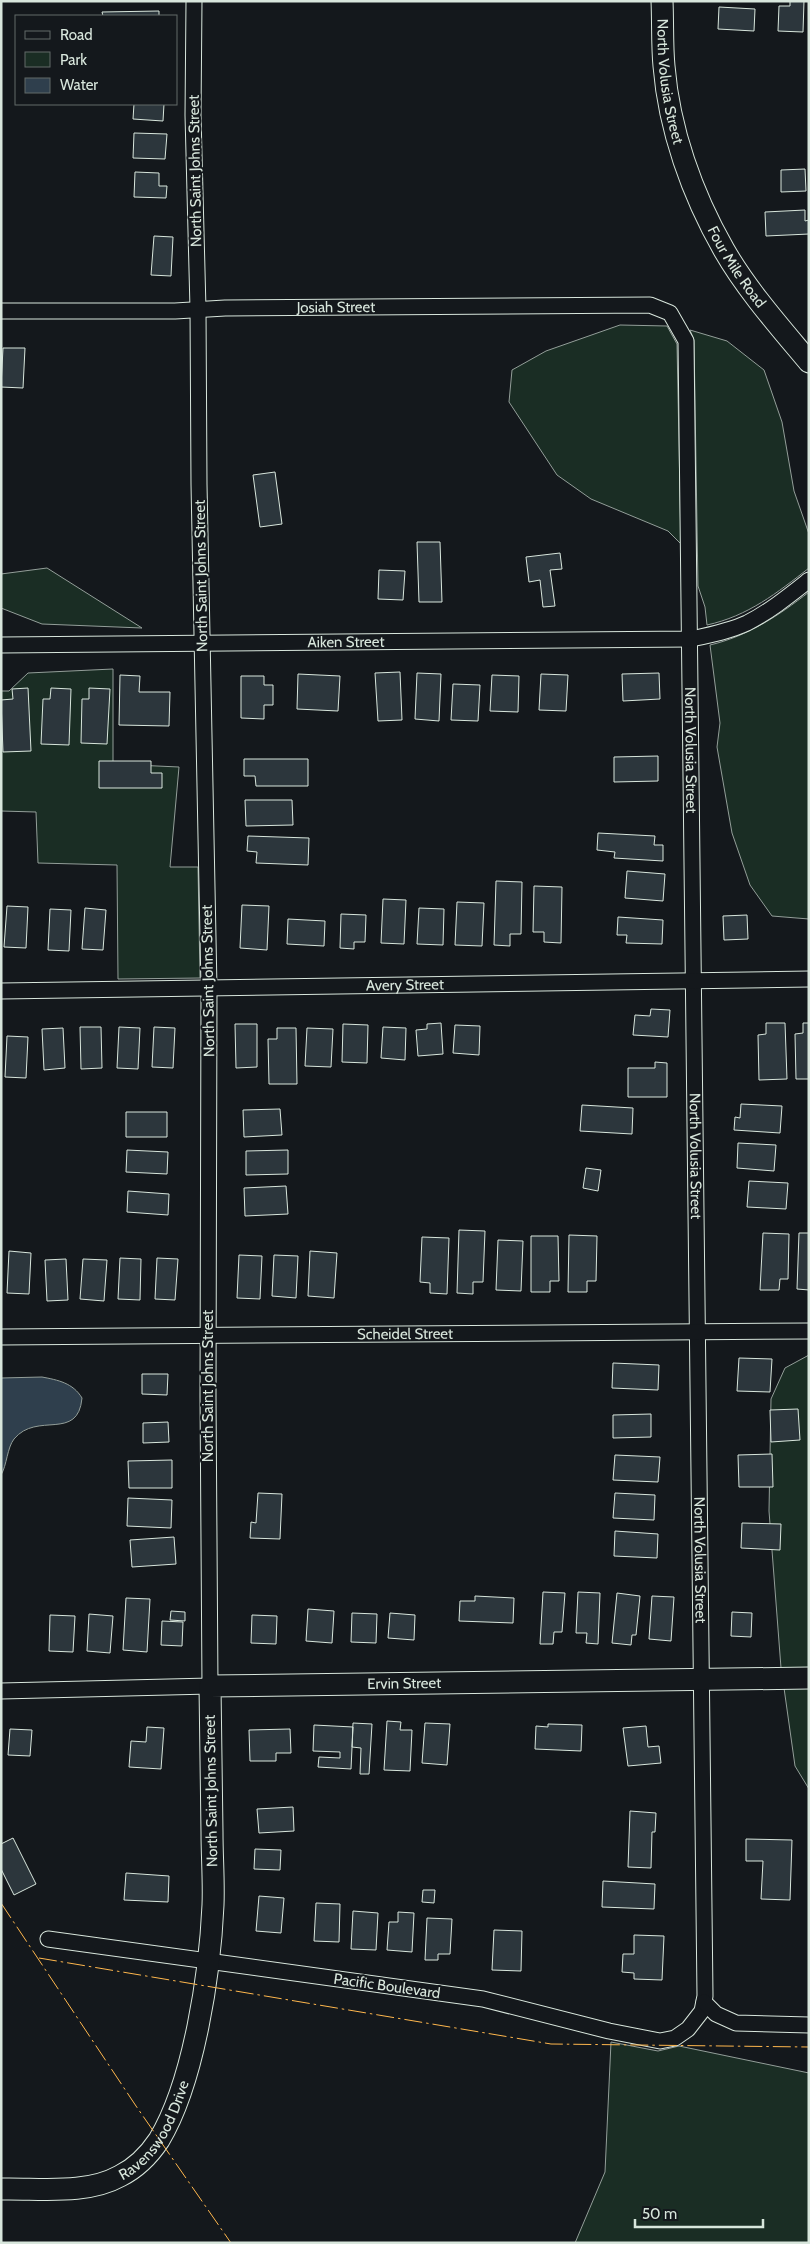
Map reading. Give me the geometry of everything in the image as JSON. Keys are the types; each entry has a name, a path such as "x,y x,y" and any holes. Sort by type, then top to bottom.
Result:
{"street":[{"name":"North Saint Johns Street","path":"194,1 193,115 209,988 208,1336 213,1904 208,1961"},
{"name":"North Volusia Street","path":"662,1 664,67 672,118 684,161"},
{"name":"Four Mile Road","path":"684,161 724,250 761,303 809,362"},
{"name":"Josiah Street","path":"1,312 650,305 670,313"},
{"name":"North Volusia Street","path":"670,313 686,341 702,1679 704,2002"},
{"name":"Aiken Street","path":"1,645 690,639 723,632 748,623 809,580"},
{"name":"Avery Street","path":"1,990 809,979"},
{"name":"Scheidel Street","path":"1,1337 809,1330"},
{"name":"Ervin Street","path":"1,1691 210,1686 809,1678"},
{"name":"Pacific Boulevard","path":"48,1939 482,1999 609,2032 660,2041 675,2038 688,2029 702,2011 704,2002"},
{"name":"Ravenswood Drive","path":"1,2189 87,2188 120,2176 148,2154 159,2140 173,2108 190,2059 208,1961"},
{"path":"704,2002 716,2014 736,2023 809,2025"}],"green space":[{"path":"620,325 667,326 677,344 681,544 668,531 591,499 557,475 509,402 512,370 546,351"},
{"path":"690,330 727,341 764,370 782,422 794,491 809,534 809,568 749,610 707,625 705,607 698,586 694,340"},
{"path":"47,568 142,628 42,624 1,608 1,574"},
{"path":"809,592 809,919 772,916 750,885 732,833 717,747 720,723 710,645 750,631"},
{"path":"113,669 113,764 179,767 170,867 198,867 200,978 118,979 117,865 38,863 36,812 1,811 1,691 9,691 28,673"},
{"path":"809,1355 809,1668 781,1668 769,1511 771,1399 785,1368"},
{"path":"784,1688 809,1688 809,1789 795,1766"},
{"path":"611,2042 658,2051 679,2046 809,2073 809,2243 575,2243 605,2172"}],"water":[{"path":"42,1377 59,1381 74,1389 82,1398 79,1411 73,1419 65,1423 34,1427 23,1431 12,1443 1,1475 1,1378"}],"building":[{"path":"790,1 804,1 803,32 778,31 779,6 790,6"},
{"path":"719,7 755,9 754,31 718,29"},
{"path":"159,11 159,15 103,15 102,12"},
{"path":"134,105 164,105 163,121 133,119"},
{"path":"134,133 167,134 165,159 133,158"},
{"path":"805,169 806,191 781,192 781,170"},
{"path":"135,172 159,173 159,186 167,186 166,198 134,197"},
{"path":"805,210 805,221 809,220 809,234 766,236 765,212"},
{"path":"154,236 173,237 171,276 151,275"},
{"path":"3,348 25,348 23,388 1,387"},
{"path":"275,472 282,524 260,527 253,475"},
{"path":"417,542 440,542 442,602 419,602"},
{"path":"560,553 562,569 550,570 555,606 543,607 540,580 529,582 526,557"},
{"path":"379,570 405,571 403,600 378,599"},
{"path":"400,672 402,720 378,721 375,673"},
{"path":"417,673 441,674 439,721 415,719"},
{"path":"659,673 660,699 623,701 622,674"},
{"path":"298,674 340,676 338,711 297,709"},
{"path":"541,674 568,675 566,711 539,710"},
{"path":"120,675 140,676 139,692 170,692 169,726 119,725"},
{"path":"492,675 519,676 518,712 490,711"},
{"path":"241,676 264,676 264,685 273,685 273,705 264,705 264,719 241,718"},
{"path":"453,684 480,685 478,721 451,720"},
{"path":"28,688 31,751 3,752 1,700 13,699 12,689"},
{"path":"51,688 71,689 69,745 41,744 43,699 50,699"},
{"path":"89,688 110,689 107,744 81,743 82,699 89,699"},
{"path":"658,756 658,781 614,782 614,757"},
{"path":"244,759 308,759 308,786 256,786 255,776 244,776"},
{"path":"99,761 151,761 151,773 162,773 162,788 99,788"},
{"path":"245,800 292,800 293,825 246,826"},
{"path":"598,833 655,836 654,845 663,845 663,861 614,858 615,852 597,850"},
{"path":"248,836 309,838 308,865 256,863 257,852 247,851"},
{"path":"627,871 665,874 663,901 625,898"},
{"path":"496,881 522,882 521,934 510,934 510,946 494,945"},
{"path":"534,886 562,887 561,943 544,942 544,932 533,932"},
{"path":"383,899 406,900 404,944 381,943"},
{"path":"457,902 484,903 482,946 455,945"},
{"path":"242,905 269,906 267,950 240,948"},
{"path":"7,906 28,907 26,948 4,947"},
{"path":"85,908 106,910 103,950 82,949"},
{"path":"419,908 444,909 443,945 417,944"},
{"path":"50,909 71,910 69,951 48,950"},
{"path":"341,914 366,915 365,942 354,942 354,949 340,948"},
{"path":"747,915 748,939 724,940 723,916"},
{"path":"618,917 663,920 662,944 626,943 627,935 617,935"},
{"path":"288,919 325,921 324,946 287,944"},
{"path":"651,1009 670,1010 668,1037 633,1035 635,1015 650,1016"},
{"path":"441,1023 443,1054 418,1056 416,1030 427,1029 427,1024"},
{"path":"766,1023 785,1023 787,1079 759,1080 758,1035 766,1034"},
{"path":"803,1023 809,1023 809,1079 796,1079 795,1034 803,1033"},
{"path":"235,1024 257,1024 257,1067 236,1068"},
{"path":"343,1024 368,1025 367,1063 342,1062"},
{"path":"455,1025 480,1026 479,1055 453,1053"},
{"path":"80,1027 101,1027 102,1068 81,1069"},
{"path":"119,1027 140,1028 138,1069 117,1068"},
{"path":"154,1027 175,1028 173,1068 152,1067"},
{"path":"383,1027 406,1028 405,1060 381,1058"},
{"path":"63,1028 65,1068 44,1070 42,1029"},
{"path":"277,1028 296,1028 297,1084 269,1084 268,1039 277,1039"},
{"path":"307,1028 333,1029 331,1067 305,1066"},
{"path":"7,1036 28,1037 26,1078 5,1077"},
{"path":"655,1062 667,1063 667,1097 628,1097 628,1068 655,1068"},
{"path":"741,1104 782,1106 780,1133 734,1130 735,1117 740,1118"},
{"path":"582,1105 633,1108 632,1134 580,1131"},
{"path":"280,1109 282,1135 244,1137 243,1110"},
{"path":"126,1112 167,1112 167,1137 126,1137"},
{"path":"738,1143 776,1145 774,1171 737,1168"},
{"path":"127,1150 168,1152 167,1174 126,1172"},
{"path":"288,1150 288,1174 246,1175 246,1151"},
{"path":"586,1168 601,1170 598,1191 583,1188"},
{"path":"749,1181 788,1183 786,1209 747,1207"},
{"path":"286,1186 288,1214 245,1216 244,1188"},
{"path":"128,1191 169,1194 168,1215 127,1212"},
{"path":"459,1230 485,1231 483,1282 473,1282 473,1294 457,1293"},
{"path":"763,1233 789,1234 788,1279 780,1279 779,1290 760,1290"},
{"path":"799,1233 809,1233 809,1290 797,1289"},
{"path":"569,1235 597,1236 596,1281 587,1281 587,1292 568,1292"},
{"path":"531,1236 558,1236 559,1281 550,1281 550,1292 531,1292"},
{"path":"422,1237 449,1238 447,1294 430,1293 430,1283 420,1282"},
{"path":"498,1240 523,1241 521,1291 496,1290"},
{"path":"9,1251 31,1253 29,1294 7,1293"},
{"path":"310,1251 337,1253 334,1298 308,1296"},
{"path":"239,1255 262,1256 260,1299 237,1298"},
{"path":"274,1255 298,1256 296,1298 272,1296"},
{"path":"120,1258 141,1259 140,1300 118,1299"},
{"path":"157,1258 178,1259 175,1300 155,1299"},
{"path":"66,1259 68,1300 47,1301 45,1260"},
{"path":"83,1259 107,1260 104,1301 80,1299"},
{"path":"739,1358 772,1359 770,1392 737,1391"},
{"path":"613,1363 659,1365 658,1390 612,1388"},
{"path":"142,1374 168,1374 167,1395 142,1394"},
{"path":"798,1409 800,1440 771,1442 770,1410"},
{"path":"651,1414 651,1437 613,1438 613,1415"},
{"path":"168,1422 169,1442 143,1443 143,1423"},
{"path":"772,1454 773,1487 739,1487 738,1455"},
{"path":"615,1455 660,1457 658,1482 613,1480"},
{"path":"172,1460 172,1488 129,1488 128,1461"},
{"path":"258,1493 282,1494 280,1539 250,1538 251,1522 256,1523"},
{"path":"615,1493 655,1495 654,1520 613,1518"},
{"path":"128,1498 172,1500 171,1528 127,1526"},
{"path":"742,1523 781,1524 780,1550 741,1548"},
{"path":"615,1531 658,1534 657,1558 614,1556"},
{"path":"174,1537 176,1564 132,1567 130,1540"},
{"path":"543,1592 565,1593 562,1632 554,1632 553,1644 540,1644"},
{"path":"578,1592 600,1593 598,1644 586,1643 587,1633 576,1633"},
{"path":"617,1593 640,1596 636,1635 632,1635 631,1645 612,1643"},
{"path":"475,1596 514,1598 513,1623 459,1621 460,1601 475,1601"},
{"path":"652,1596 674,1597 671,1641 649,1639"},
{"path":"126,1598 150,1599 147,1652 123,1650"},
{"path":"308,1609 334,1611 332,1643 306,1641"},
{"path":"171,1611 185,1612 185,1621 170,1620"},
{"path":"732,1612 752,1613 751,1637 731,1636"},
{"path":"352,1613 377,1614 376,1643 351,1642"},
{"path":"390,1613 415,1615 414,1640 388,1638"},
{"path":"89,1614 113,1616 110,1653 87,1651"},
{"path":"50,1615 75,1616 73,1652 49,1651"},
{"path":"252,1615 277,1616 276,1644 251,1643"},
{"path":"162,1621 183,1622 182,1646 161,1645"},
{"path":"387,1721 401,1722 400,1730 412,1730 410,1771 384,1770"},
{"path":"353,1723 372,1724 369,1774 360,1774 361,1748 352,1747"},
{"path":"425,1723 450,1724 447,1765 422,1763"},
{"path":"548,1724 582,1725 581,1751 535,1749 536,1726 548,1727"},
{"path":"314,1725 353,1727 351,1769 318,1767 319,1757 340,1758 340,1752 313,1751"},
{"path":"646,1726 648,1747 659,1746 661,1763 628,1766 623,1728"},
{"path":"147,1727 164,1728 161,1769 129,1767 131,1741 146,1742"},
{"path":"10,1729 32,1730 30,1756 8,1755"},
{"path":"290,1729 291,1753 276,1753 276,1761 250,1761 249,1730"},
{"path":"293,1807 294,1831 259,1833 257,1809"},
{"path":"630,1811 656,1813 655,1832 652,1832 651,1868 628,1867"},
{"path":"13,1838 36,1884 14,1895 1,1869 1,1844"},
{"path":"746,1839 792,1840 790,1900 761,1899 763,1861 746,1861"},
{"path":"255,1849 281,1850 280,1870 254,1869"},
{"path":"126,1873 169,1876 168,1902 124,1900"},
{"path":"603,1881 655,1884 654,1909 602,1907"},
{"path":"423,1890 435,1890 434,1903 422,1902"},
{"path":"259,1896 284,1898 281,1933 256,1931"},
{"path":"316,1903 340,1904 339,1942 314,1941"},
{"path":"353,1911 378,1913 376,1950 351,1949"},
{"path":"398,1912 414,1913 412,1952 387,1950 389,1922 398,1922"},
{"path":"427,1918 452,1919 450,1954 438,1954 438,1960 425,1960"},
{"path":"494,1930 522,1931 521,1971 492,1970"},
{"path":"634,1935 664,1936 662,1980 634,1979 634,1973 622,1972 623,1954 634,1954"}],"power":[{"path":"1,1903 136,2106 231,2243"},
{"path":"39,1958 551,2044 809,2047"}]}
